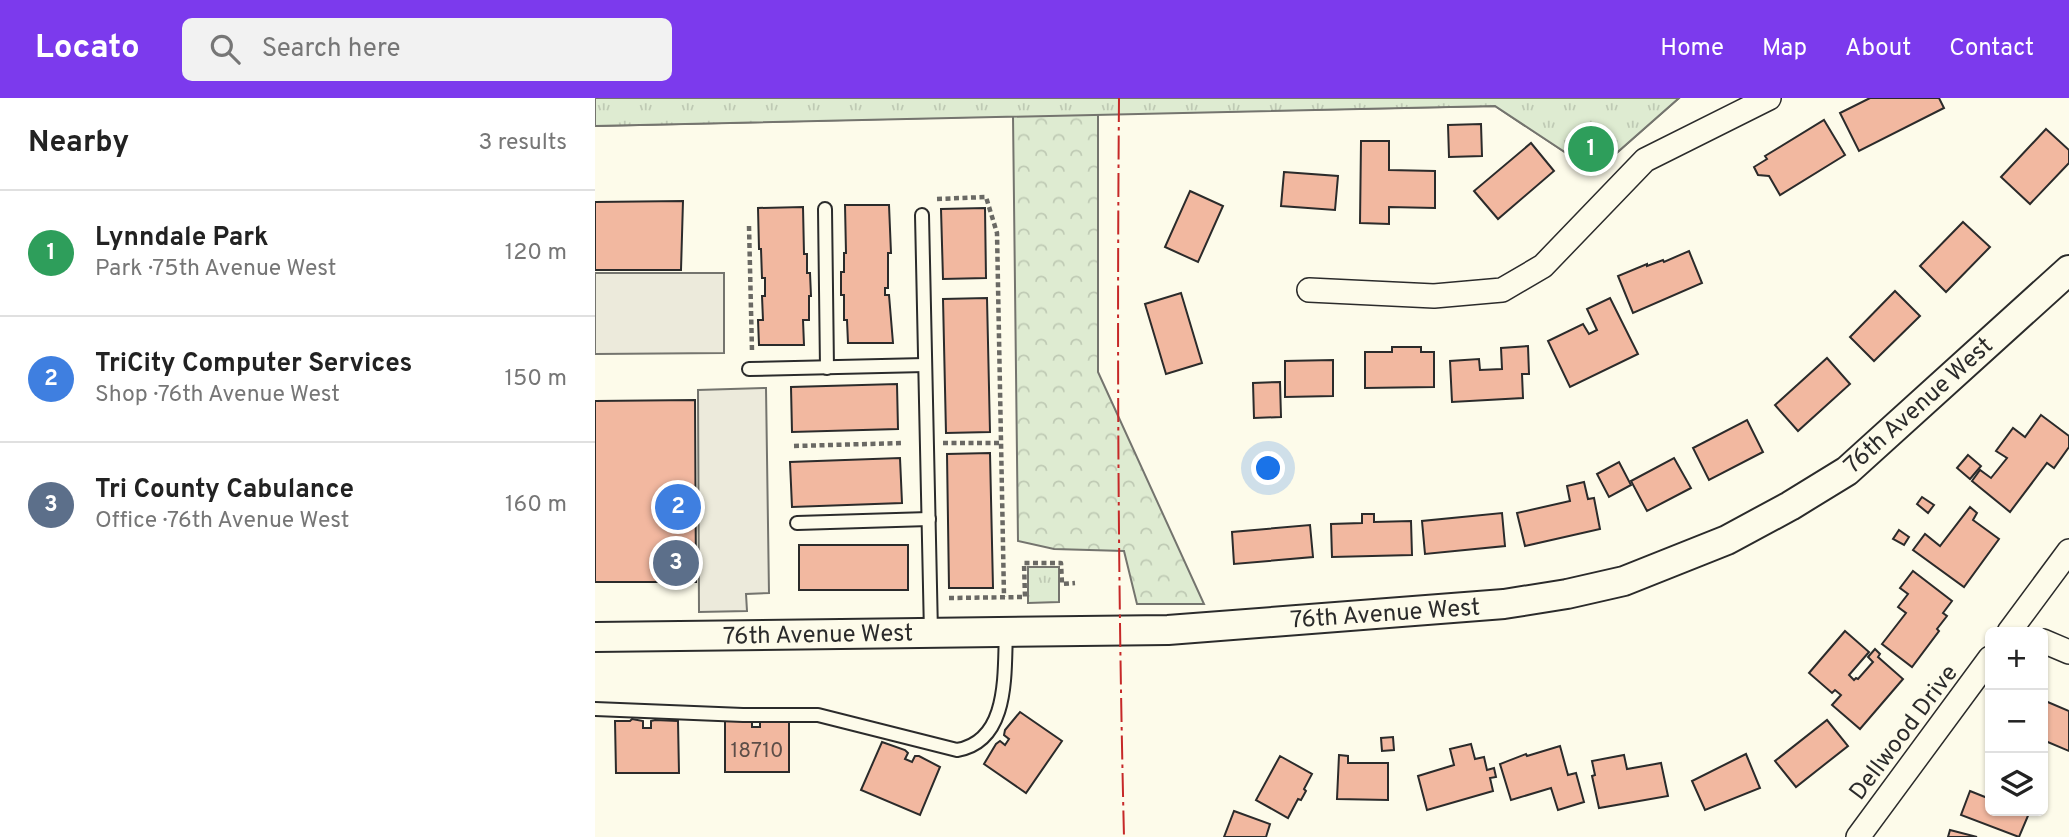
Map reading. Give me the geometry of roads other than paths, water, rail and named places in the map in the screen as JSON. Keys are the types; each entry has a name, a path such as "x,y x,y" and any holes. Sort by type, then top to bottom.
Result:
{"street":[{"path":"1310,290 1434,296 1502,290 1543,266 1645,160 1769,98"},
{"name":"76th Avenue West","path":"595,637 1168,630 1504,604 1624,581 1727,540 1847,471 2069,270"},
{"path":"2019,627 2069,551"},
{"path":"2048,642 2069,652"},
{"name":"Dellwood Drive","path":"1858,837 1985,665"}],"lane":[{"path":"825,209 827,368"},
{"path":"922,215 932,633"},
{"path":"749,369 926,365"},
{"path":"797,523 929,519"},
{"path":"595,709 818,715 957,750 977,743 995,721 1000,705 1006,632"}],"place":[{"name":"Lynndale Park","path":"1591,149"},
{"name":"TriCity Computer Services","path":"678,507"},
{"name":"Tri County Cabulance","path":"676,563"}]}
